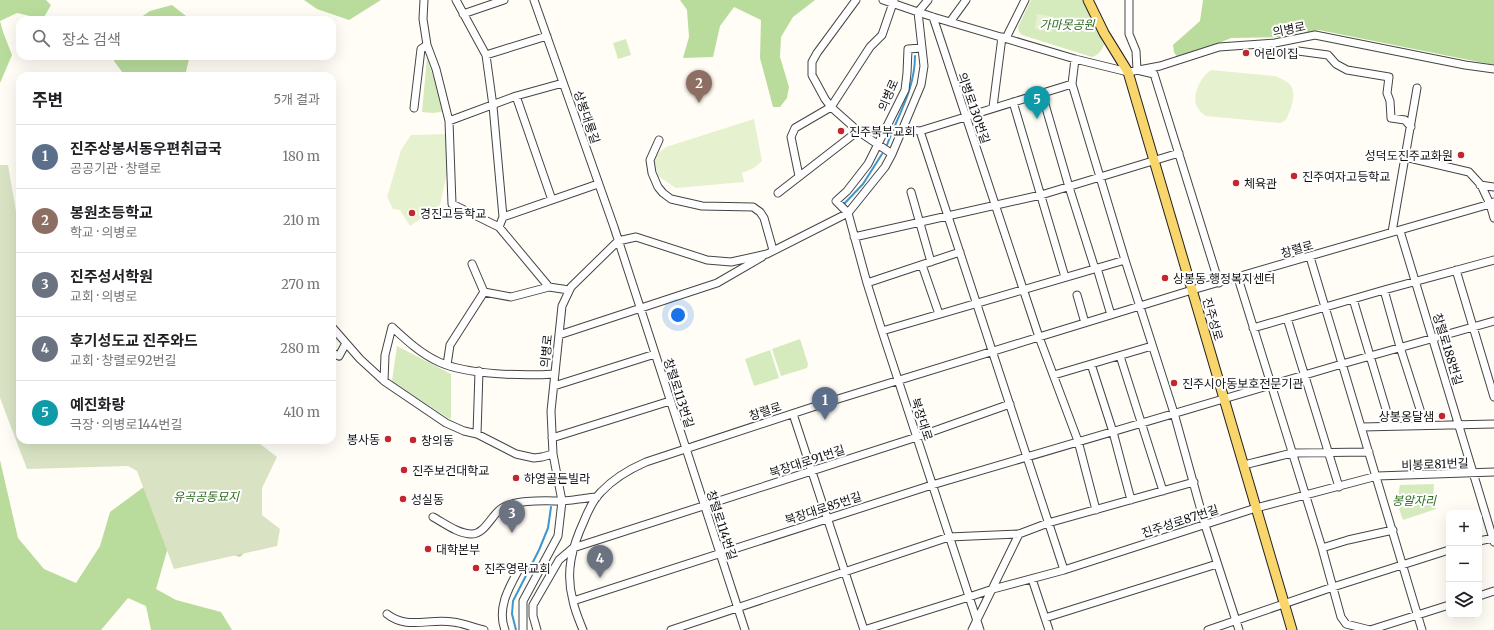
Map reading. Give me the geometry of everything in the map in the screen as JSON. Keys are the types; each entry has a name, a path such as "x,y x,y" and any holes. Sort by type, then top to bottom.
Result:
{"main road":[{"name":"진주성로","path":"1088,0 1104,33 1133,71 1154,161 1292,630"}],"street":[{"path":"424,0 423,19 427,45 436,70 449,121 452,204 499,227 549,287"},
{"path":"456,0 486,55 493,106 503,217 499,227"},
{"path":"463,14 504,0"},
{"name":"상봉대룡길","path":"534,0 618,241 655,354"},
{"path":"856,0 817,53 812,62 812,75 831,107 858,131 892,154"},
{"name":"의병로","path":"883,0 893,2 933,18 1075,59 1133,71 1160,66 1219,47 1275,43 1315,35 1494,69"},
{"path":"559,335 640,307 717,283 770,252 848,213 885,167 892,154 920,85 924,66 918,12 928,0"},
{"path":"950,22 966,0"},
{"path":"993,107 1004,38 1025,0"},
{"path":"1129,0 1129,34 1136,51 1133,71 1154,74 1219,283"},
{"path":"799,176 791,137 795,128 831,107 870,47 882,35 893,2"},
{"name":"의병로130번길","path":"933,18 1039,337 1078,441 1096,510"},
{"path":"486,55 547,36"},
{"path":"414,108 420,49 427,45"},
{"name":"의병로","path":"848,213 836,201 847,191 868,164 905,90 908,49 922,48"},
{"path":"1298,51 1328,55 1336,64 1347,70 1389,77 1387,93 1390,101 1391,118 1405,120 1411,127"},
{"path":"1075,59 1072,84 1125,260 1174,413 1205,525 1239,630"},
{"path":"449,121 493,106 516,96 563,83"},
{"path":"902,129 920,131 993,107 1042,94 1072,84"},
{"path":"1392,232 1417,88"},
{"path":"1042,94 1069,187 1111,315"},
{"path":"516,96 552,200"},
{"path":"1013,102 1065,277"},
{"path":"778,192 858,131"},
{"path":"920,131 1064,570"},
{"path":"659,140 650,160 652,173 658,187 663,193 671,199 702,206 753,207 760,212 764,218 770,252"},
{"path":"854,237 1041,195 1101,178 1179,153"},
{"path":"1406,157 1469,172 1480,184 1492,203 1494,218"},
{"path":"503,217 598,184"},
{"path":"1480,184 1494,187"},
{"path":"911,192 931,262"},
{"name":"창렬로","path":"583,630 573,600 570,581 570,562 573,548 590,507 600,492 630,469 686,448 1039,337 1192,290 1238,278 1492,203"},
{"name":"북장대로","path":"848,213 882,331 980,630"},
{"name":"창렬로188번길","path":"1400,231 1494,539"},
{"path":"618,241 636,237 707,260 731,262 770,252"},
{"name":"의병로","path":"523,630 523,601 558,536 562,501 553,454 551,411 562,306 569,290 618,241"},
{"path":"867,283 960,252"},
{"path":"1310,257 1422,630"},
{"path":"882,331 1125,260"},
{"path":"1253,328 1494,260"},
{"path":"472,264 484,292"},
{"path":"922,265 938,314"},
{"path":"1456,270 1494,397"},
{"path":"1238,278 1270,385 1322,548 1341,617 1346,624 1370,630 1446,606"},
{"path":"484,292 511,297 549,287 569,290"},
{"path":"1384,290 1400,347 1426,425"},
{"path":"446,365 450,345 484,292"},
{"path":"1077,295 1085,323"},
{"path":"1353,299 1391,426"},
{"path":"1287,318 1339,487"},
{"name":"북장대로85번길","path":"573,600 932,485 1224,398 1494,321"},
{"path":"384,381 385,356 392,327 418,350 446,365 479,371 520,375 555,374"},
{"path":"336,332 360,359 384,381 446,423 464,431 477,434 516,454 534,458 542,458 553,454"},
{"path":"336,355 339,356 346,343"},
{"path":"1054,375 1152,346"},
{"name":"창렬로113번길","path":"554,386 655,354 686,448"},
{"path":"1120,356 1163,491"},
{"path":"1091,364 1132,500"},
{"path":"477,434 479,371"},
{"path":"552,438 670,401"},
{"name":"북장대로91번길","path":"573,548 917,437 1010,404"},
{"path":"793,414 864,630"},
{"path":"1362,427 1494,424"},
{"name":"창렬로114번길","path":"686,448 745,630"},
{"path":"1244,465 1292,453 1369,452"},
{"name":"비봉로81번길","path":"1305,496 1377,476 1494,472"},
{"path":"671,630 949,537 1019,534 1048,523 1194,482"},
{"name":"진주성로87번길","path":"864,630 994,589 1064,570 1256,508 1305,496"},
{"path":"433,516 453,528 471,534 478,533 502,508 521,502 549,500 562,501 597,497"},
{"path":"1322,548 1348,540 1393,530"},
{"path":"972,630 994,589 1019,534"},
{"path":"1482,541 1494,539"},
{"path":"537,630 533,616 533,605 559,560 573,548"},
{"path":"1208,630 1333,587 1446,551"},
{"path":"1046,618 1217,564"},
{"path":"505,630 502,617 506,594 518,571"},
{"path":"1032,579 1046,618 1048,630"},
{"path":"1482,595 1494,591"},
{"path":"387,614 394,621 410,626 431,622 453,622 468,628 484,630"}],"green space":[{"path":"0,0 46,0 51,5 45,16 30,16 17,13 0,21"},
{"path":"304,0 381,0 349,20 317,9"},
{"path":"680,0 815,0 793,17 781,37 780,57 789,87 787,98 780,107 773,107 760,58 761,20 734,7 720,26 713,57 683,58 689,37 687,10"},
{"name":"가마못공원","path":"1031,0 1082,0 1104,44 1100,52 1092,57 1022,35 1019,32 1018,27"},
{"path":"1203,0 1494,0 1494,65 1319,30 1286,37 1231,38 1205,49 1181,63 1174,52 1173,45 1200,21"},
{"path":"172,5 186,16 143,16 150,11"},
{"path":"1037,14 1054,17 1052,32 1035,29"},
{"path":"0,21 12,55 0,83"},
{"path":"626,39 631,55 618,59 613,43"},
{"path":"427,58 445,111 434,113 422,112"},
{"path":"189,60 186,72 122,72 114,61"},
{"path":"1211,70 1275,76 1286,81 1290,84 1293,90 1293,99 1286,120 1280,123 1206,116 1198,108 1195,102 1195,97 1201,81"},
{"path":"754,119 762,161 754,168 742,173 744,182 676,188 658,176 654,157 666,147"},
{"path":"446,134 448,168 440,205 410,226 400,210 393,209 387,197 401,150 411,135"},
{"name":"유곡공동묘지","path":"0,165 8,165 16,211 16,440 0,398"},
{"path":"800,339 808,364 807,368 781,376 772,349"},
{"path":"397,346 451,374 451,420 392,381"},
{"path":"770,350 779,378 754,386 745,359"},
{"name":"유곡공동묘지","path":"17,444 260,444 277,457 262,488 262,515 280,529 277,546 174,569 137,471 128,466 27,469"},
{"path":"0,460 18,538 44,569 76,583 100,546 110,512 160,475 262,535 240,557 215,549 169,544 156,589 176,600 221,612 232,630 151,630 146,606 128,598 101,630 0,630"},
{"name":"봉알자리","path":"1434,484 1433,500 1436,509 1403,520 1398,503 1400,485"}],"waterway":[{"path":"887,145 909,91 915,56"},
{"path":"843,205 863,184 882,154"},
{"path":"516,630 512,614 513,601 539,550 548,528 551,507"}],"place":[{"name":"어린이집","path":"1246,53"},
{"name":"봉원초등학교","path":"699,103"},
{"name":"예진화랑","path":"1037,119"},
{"name":"진주북부교회","path":"841,131"},
{"name":"성덕도진주교화원","path":"1461,155"},
{"name":"진주여자고등학교","path":"1294,176"},
{"name":"체육관","path":"1236,183"},
{"name":"경진고등학교","path":"412,213"},
{"name":"상봉동 행정복지센터","path":"1165,278"},
{"name":"진주시아동보호전문기관","path":"1174,383"},
{"name":"상봉옹달샘","path":"1442,416"},
{"name":"진주상봉서동우편취급국","path":"825,420"},
{"name":"봉사동","path":"388,439"},
{"name":"창의동","path":"413,440"},
{"name":"진주보건대학교","path":"404,470"},
{"name":"하영골든빌라","path":"516,478"},
{"name":"성실동","path":"403,499"},
{"name":"진주성서학원","path":"512,533"},
{"name":"대학본부","path":"428,549"},
{"name":"진주영락교회","path":"476,568"},
{"name":"후기성도교 진주와드","path":"600,578"}]}
